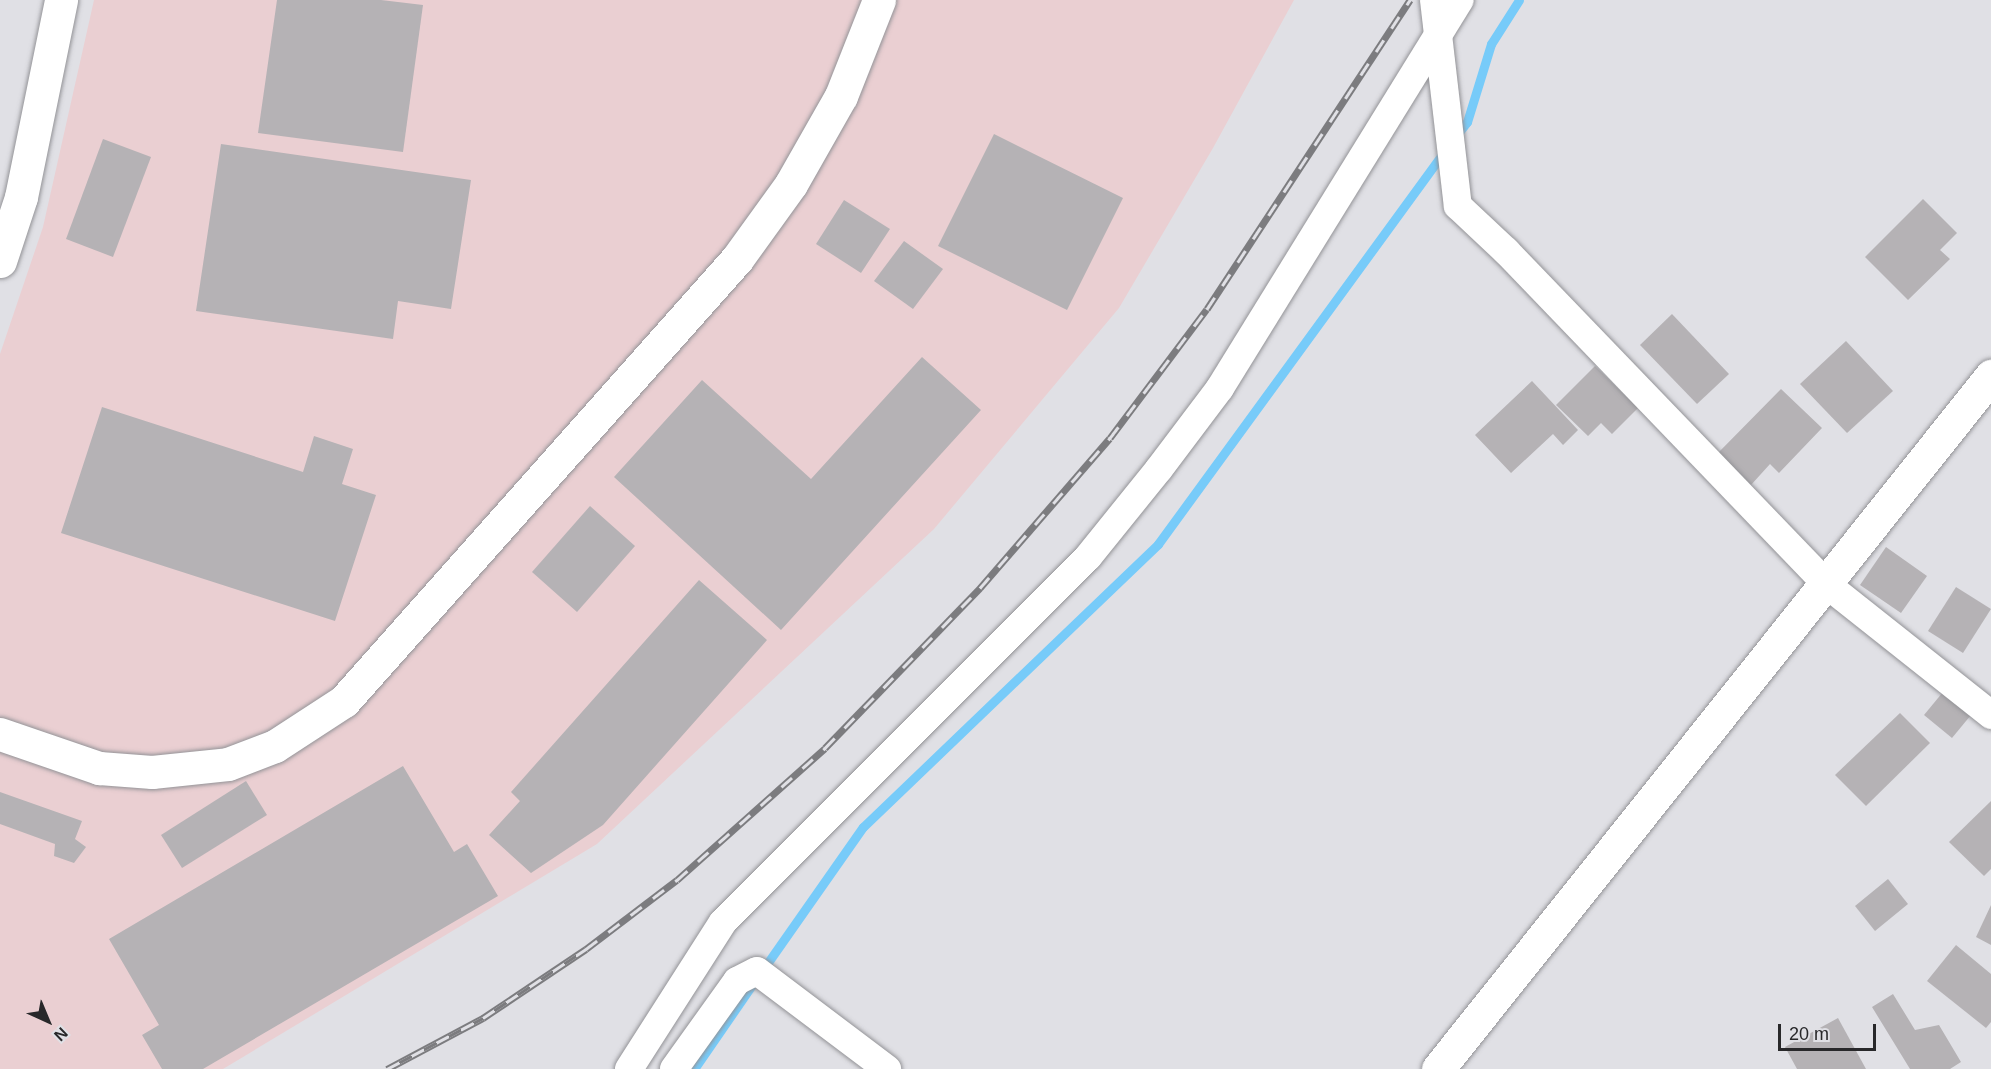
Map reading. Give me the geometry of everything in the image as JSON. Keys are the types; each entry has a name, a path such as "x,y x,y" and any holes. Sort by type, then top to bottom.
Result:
{"street":[{"path":"0,261 21,197 61,0"},
{"path":"0,734 99,768 163,771 228,764 275,746 344,701 737,259 791,184 842,96 879,0"},
{"path":"1434,0 1458,206 1506,251 1826,584 1991,716"},
{"path":"629,1069 723,922 1088,557 1159,469 1220,388 1460,0"},
{"path":"1438,1069 1991,376"},
{"path":"674,1069 737,981 757,971 887,1069"}],"shaded area":[{"path":"94,0 1294,0 1213,148 1119,308 934,529 597,844 223,1069 0,1069 0,354 43,227"}],"building":[{"path":"277,0 381,0 423,5 403,152 258,133"},
{"path":"994,134 1123,198 1067,310 938,246"},
{"path":"103,139 151,157 113,257 66,239"},
{"path":"221,144 471,180 451,309 398,301 393,339 196,311"},
{"path":"1923,199 1957,233 1940,250 1950,259 1908,300 1865,257"},
{"path":"844,200 890,229 861,273 816,244"},
{"path":"904,241 943,269 913,309 874,281"},
{"path":"1672,314 1729,374 1697,404 1640,345"},
{"path":"1846,341 1893,391 1847,433 1800,384"},
{"path":"922,357 981,410 781,630 614,477 702,380 811,479"},
{"path":"1595,366 1638,408 1612,434 1601,423 1588,436 1556,405"},
{"path":"1532,381 1578,430 1563,445 1553,434 1511,473 1475,435"},
{"path":"1781,389 1822,428 1779,473 1770,464 1751,485 1718,453"},
{"path":"102,407 303,472 314,436 353,449 342,484 376,495 335,621 61,533"},
{"path":"590,506 635,546 577,612 532,572"},
{"path":"1886,547 1927,576 1901,613 1860,585"},
{"path":"699,580 767,640 603,825 531,873 489,835 520,801 511,792"},
{"path":"1956,587 1991,609 1963,653 1928,631"},
{"path":"1943,692 1971,715 1952,738 1924,715"},
{"path":"1900,713 1930,743 1866,806 1835,775"},
{"path":"403,766 454,852 467,844 498,896 203,1069 162,1069 142,1035 159,1025 109,939"},
{"path":"246,781 267,815 182,868 161,835"},
{"path":"0,792 82,821 75,839 86,847 74,863 54,856 55,844 0,824"},
{"path":"1991,801 1991,869 1984,876 1949,842"},
{"path":"1888,879 1908,904 1875,931 1855,906"},
{"path":"1991,905 1991,945 1976,937"},
{"path":"1956,945 1991,974 1991,1022 1986,1028 1927,981"},
{"path":"1893,994 1915,1030 1939,1025 1961,1062 1950,1069 1910,1069 1872,1007"},
{"path":"1838,1018 1866,1069 1797,1069 1785,1047"}],"waterway":[{"path":"1456,136 1467,122 1491,44 1519,0"},
{"path":"762,971 863,827 1158,544 1444,152"},
{"path":"694,1069 754,982"}],"railway":[{"path":"387,1069 483,1018 586,949 677,880 825,748 980,588 1110,438 1207,309 1410,0"}]}
